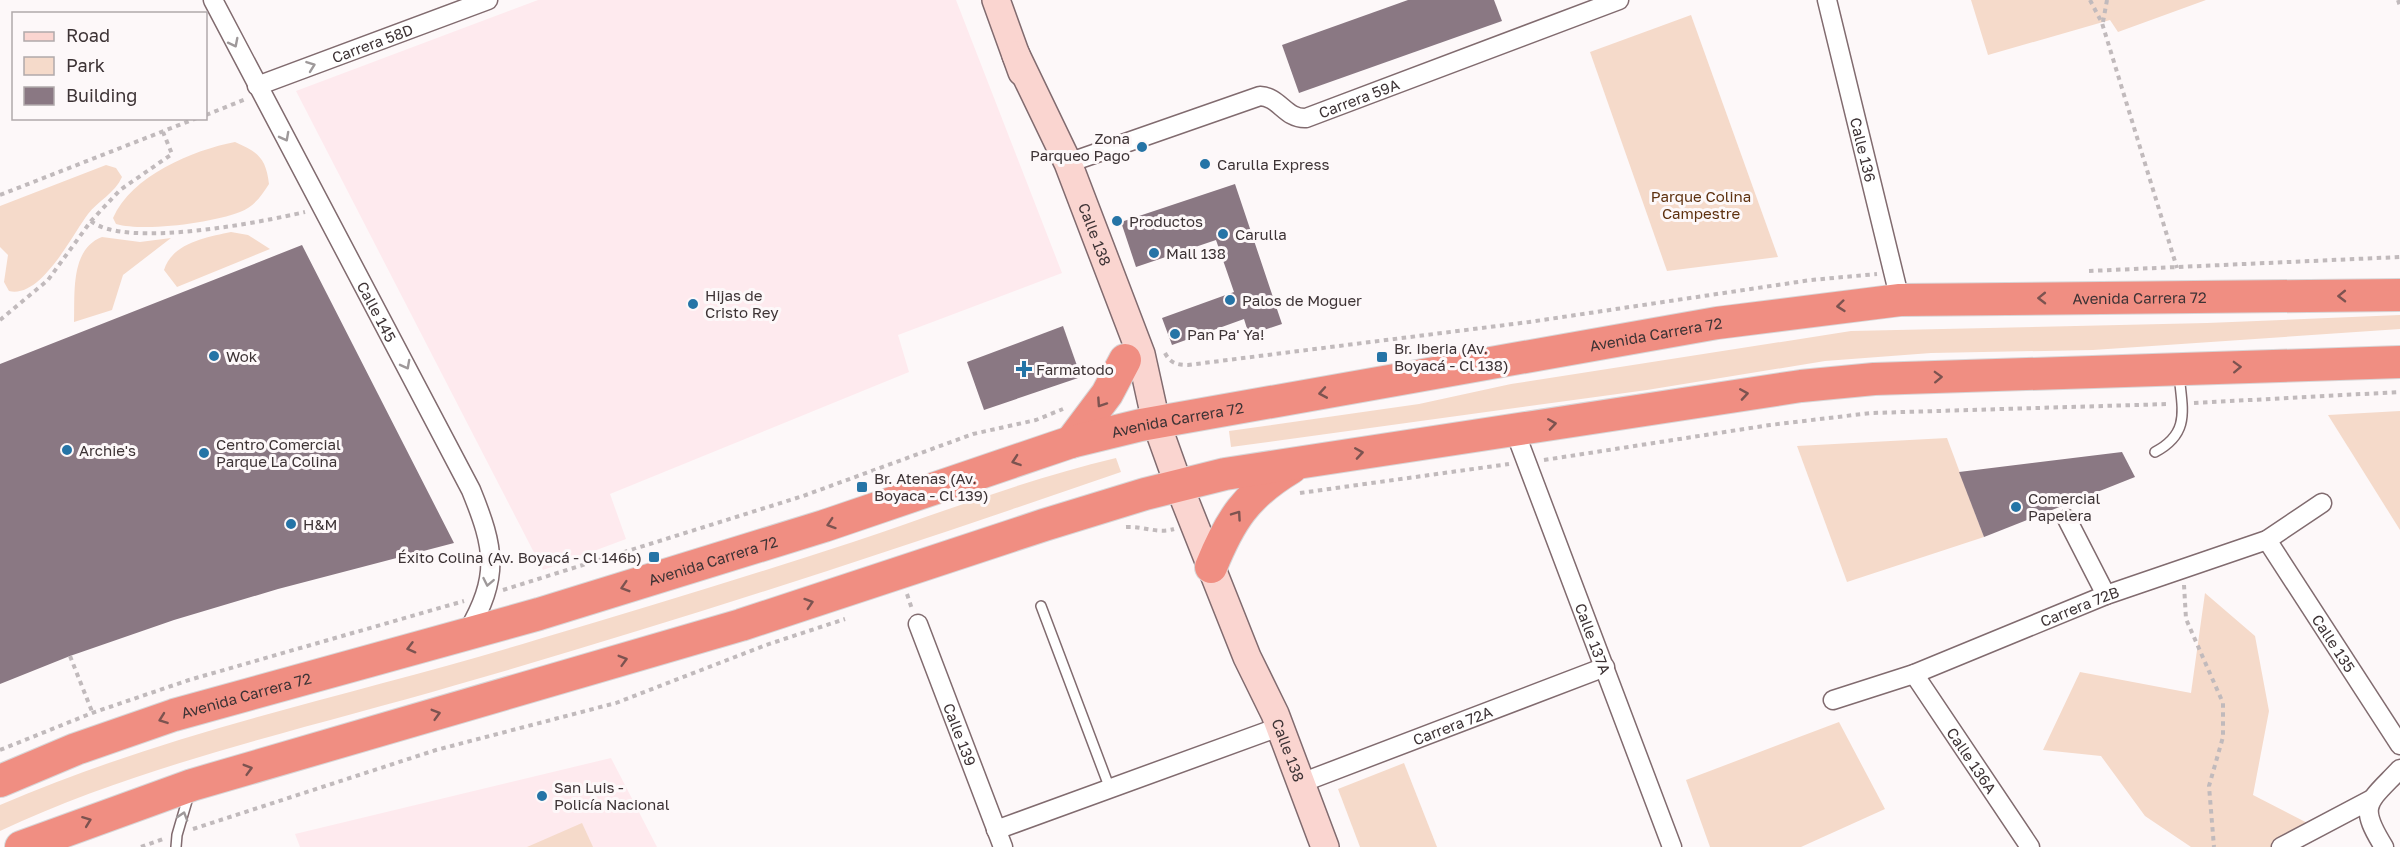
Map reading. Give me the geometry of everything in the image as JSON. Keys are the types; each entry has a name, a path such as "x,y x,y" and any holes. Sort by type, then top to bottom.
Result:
{"highway":[{"name":"Avenida Carrera 72","path":"0,781 98,727 174,715 539,614 813,530 1071,442 1156,422 1718,323 1900,300 2400,295"},
{"path":"1071,442 1107,394 1125,360"},
{"path":"30,845 192,785 741,625 906,592 1044,525 1225,474 1801,386 1874,379 2400,362"},
{"path":"1211,567 1233,519 1246,501 1262,487 1301,462"}],"main road":[{"name":"Calle 138","path":"996,0 1052,168 1125,360 1156,422 1247,657 1275,714 1325,847"},
{"name":"Calle 138","path":"1016,55 1068,163 1141,354 1156,422"},
{"name":"Calle 138","path":"1247,657 1268,731 1313,847"}],"street":[{"name":"Calle 145","path":"213,0 471,490 488,530 491,570 486,594 467,633"},
{"name":"Carrera 58D","path":"259,89 488,0"},
{"name":"Carrera 59A","path":"1068,163 1260,96 1273,99 1290,115 1306,118 1620,0"},
{"name":"Calle 136","path":"1827,0 1900,300"},
{"name":"Calle 137A","path":"1514,429 1672,847"},
{"name":"Carrera 72B","path":"1833,700 1914,674 2106,595 2267,540 2322,503"},
{"path":"2067,519 2106,595"},
{"name":"Calle 135","path":"2267,540 2400,745"},
{"name":"Calle 139","path":"918,624 999,838"},
{"name":"Carrera 72A","path":"1301,783 1605,667"},
{"name":"Calle 136A","path":"1914,674 2030,847"},
{"path":"999,838 1110,789 1268,731"},
{"path":"2384,847 2369,823 2367,813 2373,799 2400,769"},
{"path":"2281,847 2373,799"}],"lane":[{"path":"2155,452 2167,446 2180,432 2182,404 2179,369"},
{"path":"1041,606 1110,789"},
{"path":"176,847 177,835 192,785"}],"path":[{"path":"2090,0 2102,23 2177,268 2400,257"},
{"path":"2102,23 2107,0"},
{"path":"2398,0 2400,6"},
{"path":"207,115 259,89"},
{"path":"0,195 192,120"},
{"path":"0,320 48,280 91,221 120,190 172,154 163,132"},
{"path":"91,221 110,231 141,233 246,225 322,208"},
{"path":"1291,496 1770,425 1871,413 2182,404 2400,392"},
{"path":"0,750 98,727 282,651 387,625 486,594 530,584 803,496 973,434 1036,420 1068,406"},
{"path":"1122,527 1137,526 1160,533"},
{"path":"2186,569 2183,598 2186,619 2223,703 2223,737 2209,786 2214,847"},
{"path":"906,592 918,624"},
{"path":"141,847 390,764 616,702 766,645 854,616"},
{"path":"70,656 98,727"}],"shaded area":[{"name":"Hijas de Cristo Rey","path":"538,0 956,0 1062,273 898,335 909,372 610,494 626,539 543,570 296,91"},
{"name":"San Luis - Policía Nacional","path":"611,758 657,847 300,847 295,834"}],"green space":[{"path":"1971,0 2206,0 2118,32 2110,20 1988,55"},
{"name":"Parque Colina Campestre","path":"1691,15 1778,257 1667,271 1590,52"},
{"path":"235,142 250,149 259,157 268,175 269,184 249,207 228,216 196,223 160,227 116,224 113,218 122,203 148,178 183,158"},
{"path":"106,165 116,168 122,177 119,183 92,209 44,276 21,291 9,291 4,282 8,255 0,247 0,206"},
{"path":"231,232 248,235 270,249 177,287 164,270 174,253 192,243"},
{"path":"102,237 140,242 171,238 123,275 112,310 74,322 76,274 79,262 84,251"},
{"path":"2400,315 2400,329 2093,350 1931,353 1825,361 1647,390 1231,447 1229,431 1419,404 1511,384 1851,331 2207,323"},
{"path":"2400,411 2400,530 2328,415"},
{"path":"1947,438 1984,537 1847,582 1797,446"},
{"path":"1116,458 1121,472 956,528 623,635 167,767 54,807 0,831 0,805 132,755 267,714 471,659 618,616 853,542 1017,486"},
{"path":"2205,593 2255,636 2269,711 2253,795 2321,830 2302,847 2191,847 2145,816 2101,756 2043,750 2080,672 2191,693"},
{"path":"1839,722 1885,809 1801,847 1710,847 1686,780"},
{"path":"1404,763 1437,847 1360,847 1338,789"},
{"path":"582,823 593,847 527,847"}],"building":[{"path":"1408,0 1494,0 1502,21 1299,93 1282,45"},
{"name":"Mall 138","path":"1235,184 1282,324 1249,335 1244,319 1172,345 1162,318 1234,292 1216,240 1136,267 1121,222"},
{"name":"Centro Comercial Parque La Colina","path":"302,245 454,543 278,589 174,620 70,656 0,684 0,364"},
{"name":"Farmatodo","path":"1063,326 1081,377 984,410 967,362"},
{"name":"Comercial Papelera","path":"2122,452 2135,477 1984,537 1959,472"}],"place":[{"name":"Zona Parqueo Pago","path":"1142,147"},
{"name":"Carulla Express","path":"1205,164"},
{"name":"Productos","path":"1117,221"},
{"name":"Carulla","path":"1223,234"},
{"name":"Mall 138","path":"1154,253"},
{"name":"Palos de Moguer","path":"1230,300"},
{"name":"Hijas de Cristo Rey","path":"693,304"},
{"name":"Pan Pa' Ya!","path":"1175,334"},
{"name":"Wok","path":"214,356"},
{"name":"Br. Iberia (Av. Boyacá - Cl 138)","path":"1382,357"},
{"name":"Farmatodo","path":"1024,369"},
{"name":"Archie's","path":"67,450"},
{"name":"Centro Comercial Parque La Colina","path":"204,453"},
{"name":"Br. Atenas (Av. Boyaca - Cl 139)","path":"862,487"},
{"name":"Comercial Papelera","path":"2016,507"},
{"name":"H&M","path":"291,524"},
{"name":"Éxito Colina (Av. Boyacá - Cl 146b)","path":"654,557"},
{"name":"San Luis - Policía Nacional","path":"542,796"}]}
